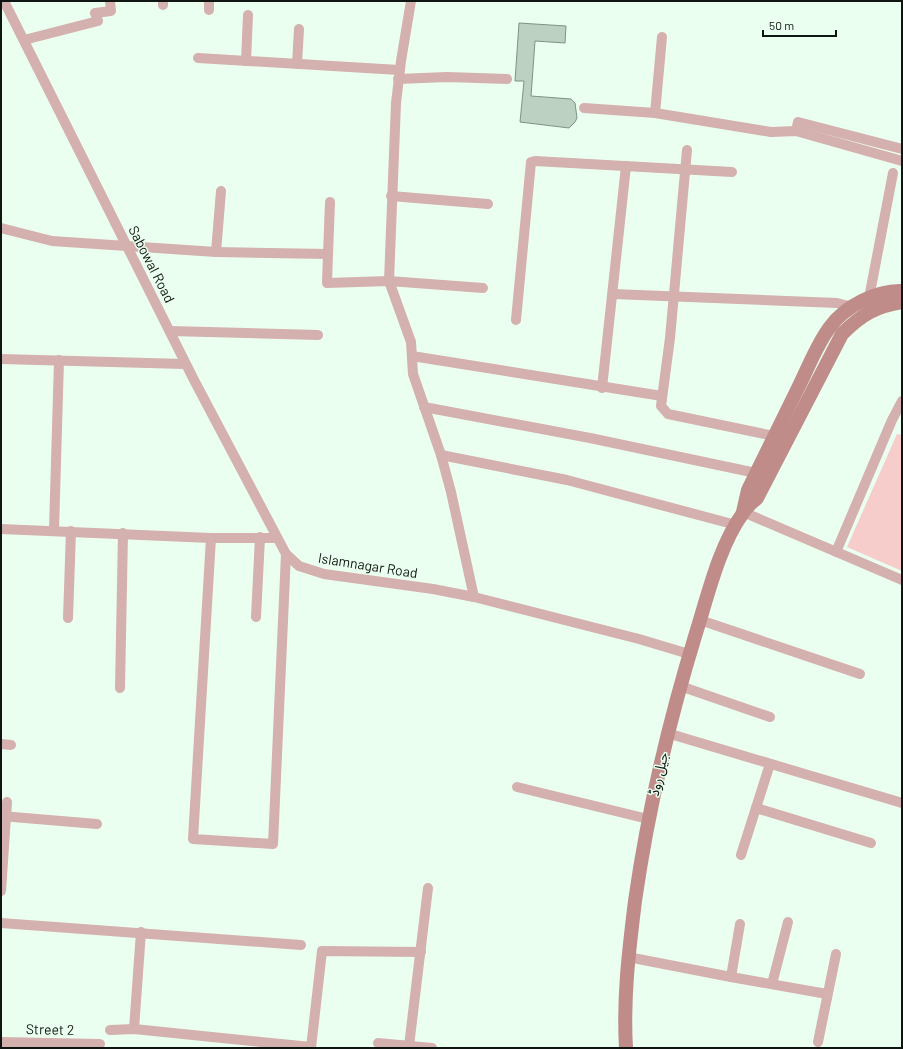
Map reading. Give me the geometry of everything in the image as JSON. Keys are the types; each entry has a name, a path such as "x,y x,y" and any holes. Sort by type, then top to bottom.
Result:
{"main road":[{"path":"743,512 748,490 756,473 831,326 864,304 895,290 902,291"},
{"path":"864,304 884,305 902,302"},
{"path":"743,512 757,498 842,334 856,320 864,304"},
{"name":"جیل روڈ","path":"626,1048 624,1024 628,957 648,819 667,733 713,577 743,512"}],"street":[{"name":"Sabowal Road","path":"4,1 186,364 276,538"},
{"path":"24,40 98,21 95,13 111,11 110,1"},
{"path":"411,1 399,74 391,196 389,281 411,342 413,374 441,454 474,597"},
{"path":"246,61 248,16"},
{"path":"297,64 298,29"},
{"path":"655,113 662,37"},
{"path":"198,58 297,64 399,74 507,79"},
{"path":"584,108 655,113 771,132 796,131 902,161"},
{"path":"796,131 798,122 902,149"},
{"path":"687,150 674,296 661,406 668,414 774,436"},
{"path":"516,320 531,162 536,161 732,172"},
{"path":"602,388 626,166"},
{"path":"613,294 864,304 894,173"},
{"path":"216,252 221,191"},
{"path":"391,196 488,204"},
{"path":"330,202 327,283 389,281 483,288"},
{"path":"1,228 52,241 216,252 328,254"},
{"path":"170,331 318,335"},
{"path":"412,356 602,388 662,396"},
{"path":"1,359 186,364"},
{"path":"54,530 59,360"},
{"path":"836,552 892,420 902,401"},
{"path":"424,407 590,438 756,473"},
{"path":"441,454 567,480 736,525"},
{"path":"743,512 902,580"},
{"path":"1,529 123,532 211,538 276,538"},
{"path":"68,618 71,531"},
{"path":"120,688 123,532"},
{"path":"256,617 260,537"},
{"path":"211,538 194,839 273,844 286,554"},
{"name":"Islamnagar Road","path":"276,538 286,554 299,566 324,574 433,589 474,597 632,637 690,654"},
{"path":"700,620 860,674"},
{"path":"680,686 770,717"},
{"path":"667,733 902,803"},
{"path":"741,855 770,764"},
{"path":"517,787 648,819"},
{"path":"1,890 4,816 8,802"},
{"path":"756,808 871,843"},
{"path":"4,816 97,824"},
{"path":"409,1046 414,993 421,952 428,888"},
{"path":"772,984 788,922"},
{"path":"1,923 301,944"},
{"path":"731,977 740,924"},
{"path":"134,1029 140,932"},
{"path":"110,1030 134,1029 311,1048 322,950 421,952"},
{"path":"818,1042 836,954"},
{"path":"628,957 827,994"},
{"name":"Street 2","path":"1,1042 100,1044"},
{"path":"378,1043 432,1048"}],"shaded area":[{"path":"897,434 902,435 902,571 847,547"}],"building":[{"path":"519,23 566,26 565,43 535,41 531,96 571,99 575,103 577,118 569,128 520,122 524,81 515,81"}]}
